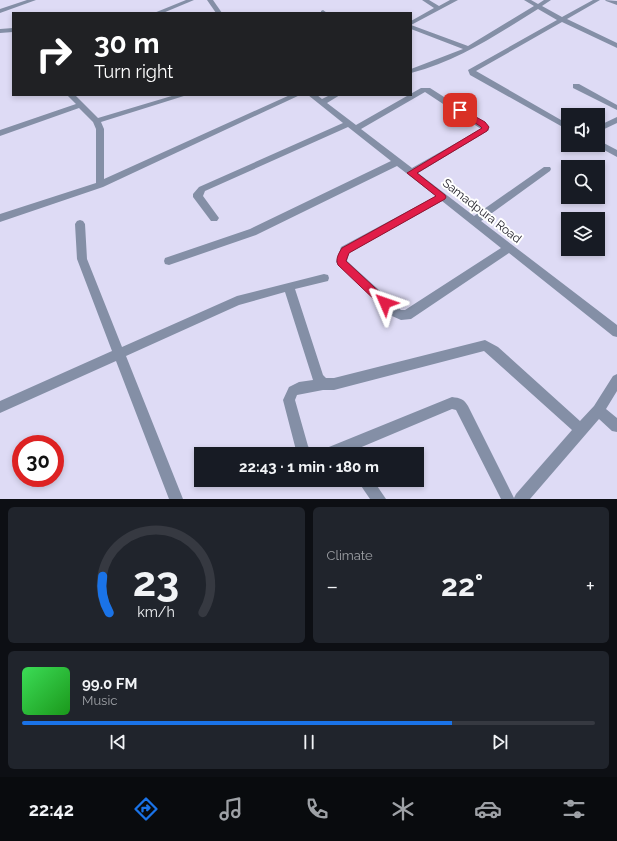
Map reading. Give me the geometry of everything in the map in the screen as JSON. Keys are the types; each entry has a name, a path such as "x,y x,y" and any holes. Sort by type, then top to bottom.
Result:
{"street":[{"path":"0,11 33,0"},
{"path":"160,12 191,0"},
{"path":"210,0 218,12"},
{"path":"425,0 438,8"},
{"path":"412,22 455,0"},
{"path":"527,0 561,19 617,46"},
{"path":"412,71 469,49 548,0"},
{"path":"561,123 472,71 499,54 597,0"},
{"path":"608,0 617,3"},
{"path":"3,2 12,8"},
{"path":"412,27 469,49"},
{"path":"0,32 12,30"},
{"path":"576,86 617,108"},
{"path":"214,218 198,197 198,194 202,188 352,127 424,90 427,90 485,127 485,130 411,173"},
{"path":"72,96 96,120 100,129 102,141 100,185"},
{"path":"96,120 180,96"},
{"path":"0,218 100,185 294,96"},
{"name":"Samadpura Road","path":"313,96 617,332"},
{"path":"322,102 334,96"},
{"path":"0,133 81,105"},
{"path":"605,126 617,120"},
{"path":"605,147 617,154"},
{"path":"169,261 253,232 398,162"},
{"path":"474,221 547,170"},
{"path":"442,197 345,250 342,256 341,262 396,313 400,315 407,315 509,248"},
{"path":"80,224 82,259 118,355 176,499"},
{"path":"0,407 237,301 289,286 324,278"},
{"path":"289,286 318,378 323,384"},
{"path":"301,447 289,400 293,391 299,388 323,384 334,384 486,345 581,430"},
{"path":"521,499 598,410 617,380"},
{"path":"346,447 452,403 460,404 508,499"},
{"path":"598,410 617,426"},
{"path":"370,487 379,499"}],"route":[{"path":"385,303 341,262 342,256 345,250 442,197 411,173 485,130 485,127 482,124 460,110"}]}
